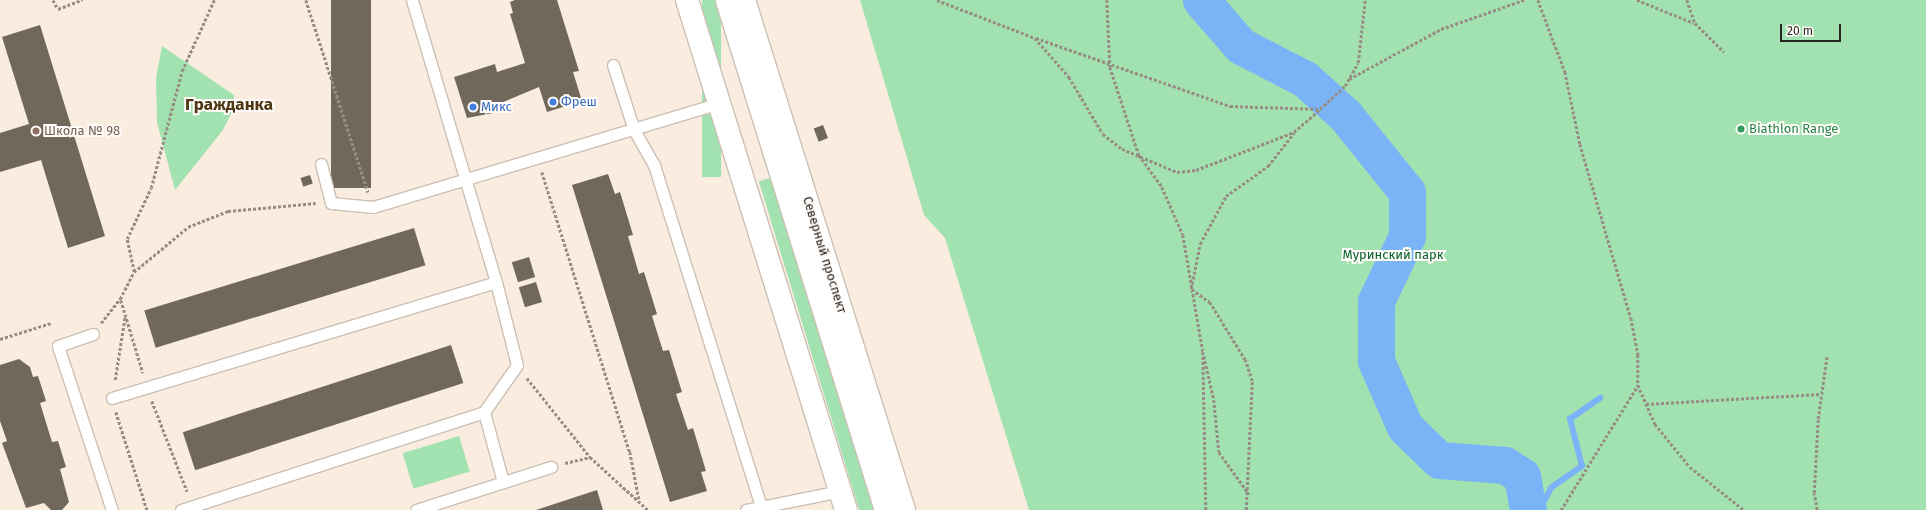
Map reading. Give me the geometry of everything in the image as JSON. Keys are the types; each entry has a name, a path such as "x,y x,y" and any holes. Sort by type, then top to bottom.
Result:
{"main road":[{"path":"687,0 843,500"},
{"name":"Северный проспект","path":"744,0 904,510"}],"street":[{"name":"Северный проспект","path":"726,0 885,510"}],"lane":[{"path":"181,510 484,412 517,365 496,282 412,0"},
{"path":"613,65 634,130 654,165 761,507"},
{"path":"321,164 331,203 373,207 538,159 720,103"},
{"path":"112,398 496,282"},
{"path":"93,334 58,346 112,510"},
{"path":"484,412 503,482"},
{"path":"416,510 551,467"},
{"path":"746,510 761,507 843,500"}],"path":[{"path":"53,0 58,9 82,0"},
{"path":"134,272 127,239 151,188 182,71 214,0"},
{"path":"306,0 373,207"},
{"path":"937,0 1110,67 1230,106 1320,109"},
{"path":"1107,0 1110,67 1139,155 1162,187 1182,235 1203,352 1214,400 1219,452 1249,494"},
{"path":"1191,289 1200,244 1226,196 1268,166 1294,132 1345,86 1358,63 1365,0"},
{"path":"1349,79 1441,29 1524,0"},
{"path":"1538,0 1565,72 1580,144 1631,318 1638,356 1638,385 1655,424 1690,467 1744,510"},
{"path":"1637,0 1695,23 1724,52"},
{"path":"1687,0 1695,23"},
{"path":"1035,38 1069,77 1103,134 1122,149 1178,172 1196,170 1294,132"},
{"path":"538,159 630,452 639,499"},
{"path":"93,334 120,299 134,272 188,227 228,210 331,203"},
{"path":"1191,289 1210,303 1245,360 1252,382 1249,494 1246,510"},
{"path":"125,316 112,398 146,510"},
{"path":"0,339 50,323"},
{"path":"1203,352 1206,510"},
{"path":"1817,510 1814,493 1821,394 1827,355"},
{"path":"517,365 590,457 639,499 648,510"},
{"path":"1561,510 1638,385"},
{"path":"1646,404 1821,394"},
{"path":"551,467 590,457"}],"green space":[{"path":"702,0 721,0 721,177 702,177"},
{"name":"Муринский парк","path":"860,0 1926,0 1926,510 1029,510 945,238 924,215"},
{"path":"162,46 234,95 233,110 223,130 175,190 157,122 156,78"},
{"path":"776,176 878,510 859,510 759,181"},
{"path":"459,436 470,471 413,489 403,453"}],"building":[{"path":"331,0 371,0 371,188 331,188"},
{"path":"515,0 557,0 579,71 573,72 582,101 547,112 539,87 501,103 503,111 467,118 454,77 495,64 497,72 525,63 510,14 513,13 510,2"},
{"path":"40,25 105,236 68,248 41,160 0,172 0,133 29,124 2,37"},
{"path":"823,125 828,138 819,142 814,129"},
{"path":"351,155 357,172 341,178 335,161"},
{"path":"608,174 615,194 620,192 633,235 628,236 639,274 644,272 657,314 652,316 663,351 669,350 682,392 676,394 688,430 693,428 706,471 701,472 707,491 670,502 572,185"},
{"path":"310,175 313,184 303,187 300,178"},
{"path":"414,228 425,265 156,348 144,310"},
{"path":"529,257 535,277 518,282 512,262"},
{"path":"536,282 542,302 525,307 519,287"},
{"path":"451,345 463,383 195,470 183,432"},
{"path":"19,359 30,367 33,377 38,376 46,401 40,403 52,442 58,441 66,467 60,469 69,502 62,510 51,510 44,503 26,508 2,443 7,441 0,421 0,365"},
{"path":"597,490 603,510 536,510"}],"waterway":[{"path":"1201,0 1241,46 1305,79 1345,115 1407,192 1407,236 1376,301 1376,361 1405,427 1439,460 1505,465 1522,476 1528,510"},
{"path":"1539,510 1552,487 1582,466 1570,419 1600,398"}],"place":[{"name":"Фреш","path":"553,102"},
{"name":"Микс","path":"473,107"},
{"name":"Biathlon Range","path":"1741,129"},
{"name":"Школа № 98","path":"36,131"}],"district":[{"name":"Гражданка","path":"229,105"}]}
